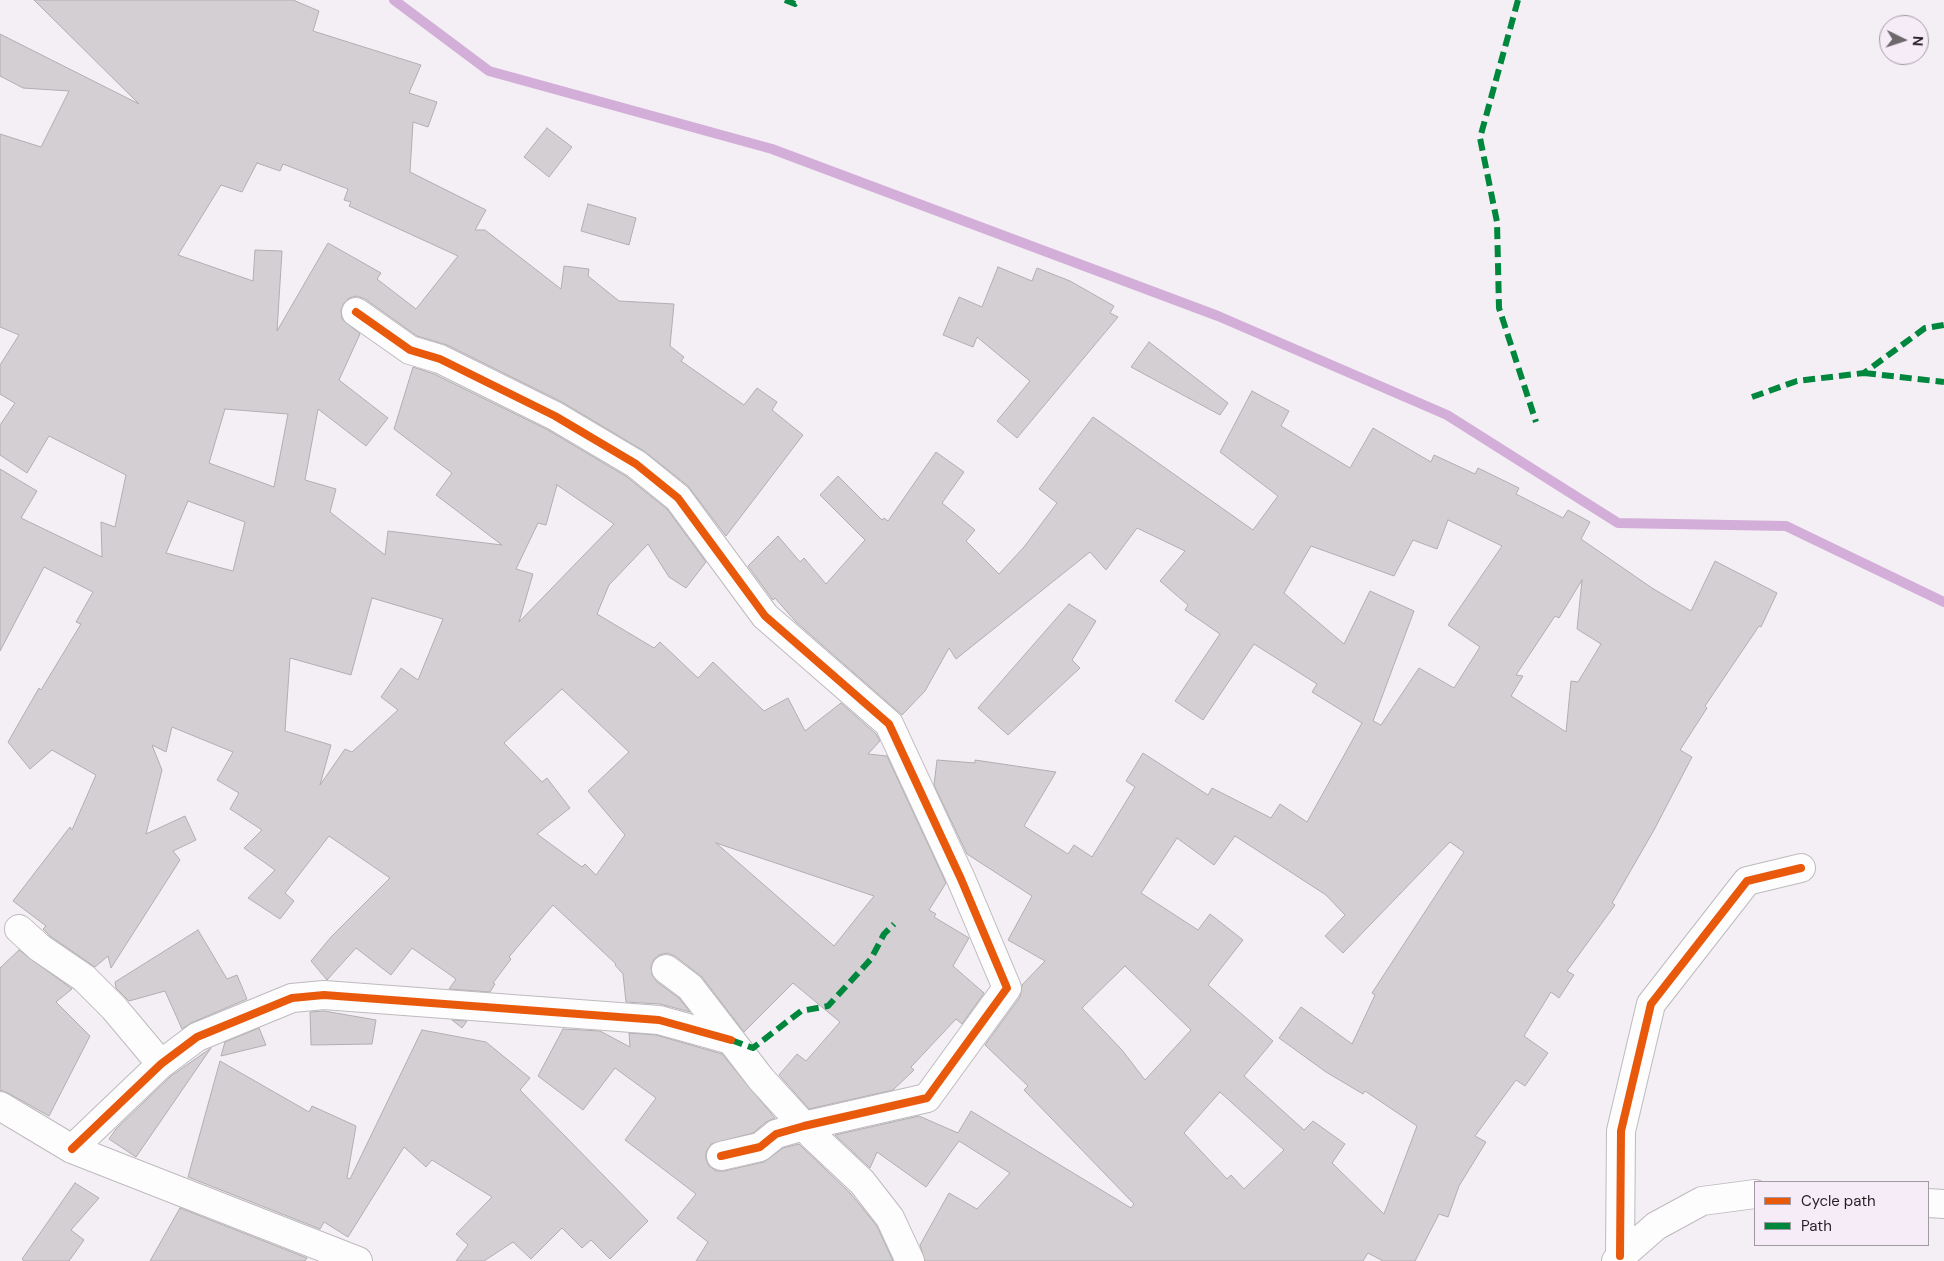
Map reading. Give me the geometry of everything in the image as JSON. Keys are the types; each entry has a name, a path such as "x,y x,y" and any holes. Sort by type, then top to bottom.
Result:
{"street":[{"path":"356,312 410,350 440,359 528,403 636,464 678,498 765,616 889,724 961,879 1007,988 927,1098 804,1126 776,1134 760,1147 721,1156"},
{"path":"1618,1259 1621,1131 1651,1004 1746,881 1801,868"},
{"path":"20,929 40,948 84,978 114,1008 161,1064"},
{"path":"666,969 690,987 762,1079 804,1126 862,1182 890,1218 910,1261"},
{"path":"72,1149 161,1064 197,1037 292,998 324,995 659,1020 731,1040"},
{"path":"0,1106 72,1149 358,1261"},
{"path":"1618,1259 1656,1226 1702,1201 1754,1194"},
{"path":"1929,1203 1944,1204"}],"building":[{"path":"34,0 293,0 319,11 313,31 421,65 409,93 437,102 428,127 413,122 410,172 486,210 475,230 485,230 561,289 564,266 589,269 588,276 619,301 674,304 670,346 684,357 681,361 744,405 757,388 777,402 772,410 803,435 726,536 688,486 644,451 562,402 447,345 417,336 365,299 357,296 349,298 341,310 342,319 360,334 339,380 388,418 366,446 318,409 305,480 336,489 330,512 385,555 388,531 502,545 436,495 452,473 394,429 413,367 434,374 548,430 627,477 667,509 706,562 686,588 669,577 648,544 609,585 597,614 654,648 660,642 698,678 713,662 764,711 788,698 805,731 841,703 876,734 880,741 868,754 887,756 946,883 929,910 936,914 934,917 969,938 953,966 984,993 962,1024 956,1019 911,1067 914,1070 893,1090 809,1109 779,1075 797,1054 806,1061 840,1022 793,983 744,1032 702,977 675,956 667,953 659,955 654,959 651,967 652,975 657,982 679,998 690,1012 660,1004 626,1002 623,974 616,964 553,905 509,957 511,959 493,983 495,984 490,992 449,989 456,979 412,948 391,975 356,948 327,980 311,961 331,937 390,878 329,836 285,893 294,901 280,919 248,898 275,870 244,848 262,830 230,809 239,793 217,780 233,752 172,727 166,752 152,745 162,770 146,834 185,816 196,840 173,851 180,860 111,968 108,956 95,967 50,936 43,929 46,926 13,901 70,827 72,830 96,775 52,750 30,769 8,742 39,688 41,690 81,624 76,622 93,592 44,567 0,651 0,469 37,491 21,518 102,557 101,522 115,527 126,475 49,436 27,473 0,455 0,425 15,403 0,394 0,365 19,335 0,327 0,134 41,147 69,91 23,88 0,76 0,34 139,104","holes":["257,163 280,171 283,164 348,189 344,200 351,202 349,206 458,256 416,309 377,279 381,273 328,243 277,331 282,251 255,250 253,281 178,255 221,185 242,192","225,409 288,414 274,487 209,463","557,485 614,524 519,622 533,574 516,569 538,523 546,525","188,501 245,522 233,571 166,553","372,598 443,619 418,680 401,668 381,697 398,710 352,752 345,749 320,785 331,745 285,731 290,658 351,675","562,689 629,752 588,791 625,835 596,875 585,864 582,867 537,834 570,808 547,778 542,782 504,743","716,843 874,896 834,946"]},
{"path":"547,128 572,147 549,177 524,157"},
{"path":"588,204 636,218 629,245 581,231"},
{"path":"998,267 1032,281 1037,268 1070,281 1114,306 1110,313 1118,317 1017,438 997,421 1030,381 977,337 973,347 943,335 959,297 982,307"},
{"path":"1149,342 1228,403 1220,415 1131,367"},
{"path":"1252,391 1289,411 1281,426 1350,468 1373,428 1431,462 1434,455 1475,474 1478,468 1519,488 1516,494 1563,518 1568,510 1590,522 1581,539 1652,588 1691,611 1715,561 1777,593 1761,627 1759,626 1705,706 1707,708 1680,750 1692,757 1654,830 1612,903 1615,905 1567,971 1574,975 1559,998 1551,992 1524,1036 1548,1053 1525,1086 1516,1080 1475,1136 1486,1142 1459,1186 1448,1217 1439,1214 1415,1261 1383,1261 1368,1253 1363,1261 925,1261 920,1245 949,1193 977,1209 1010,1173 959,1141 926,1187 877,1152 870,1168 835,1135 919,1116 958,1133 971,1111 1131,1208 1134,1204 1024,1090 1028,1086 985,1045 1020,997 1022,985 1045,961 1008,940 1032,896 967,854 934,785 937,760 975,763 975,760 1056,772 1024,826 1068,854 1074,845 1092,857 1135,787 1126,781 1143,753 1208,795 1212,788 1271,818 1280,804 1307,822 1362,723 1312,692 1317,684 1254,644 1203,720 1175,701 1220,634 1185,610 1188,605 1160,581 1185,551 1137,528 1106,570 1090,552 956,659 949,648 925,691 902,715 796,622 775,598 773,600 748,566 778,536 800,562 804,558 826,584 865,540 820,495 838,476 882,520 884,518 888,521 936,452 964,472 942,503 975,530 966,541 999,574 1024,547 1057,503 1039,489 1093,417 1253,530 1278,496 1220,452","holes":["1448,520 1502,546 1448,625 1480,647 1454,688 1419,668 1381,725 1373,721 1414,611 1370,591 1344,644 1284,593 1311,546 1394,576 1413,540 1437,549","1582,580 1577,629 1601,644 1578,682 1571,681 1566,732 1511,696 1523,676 1516,675 1555,616 1559,618","1235,836 1326,895 1345,915 1325,936 1343,953 1450,842 1464,852 1372,993 1375,995 1352,1044 1301,1007 1279,1038 1326,1072 1363,1094 1365,1091 1417,1126 1384,1214 1332,1163 1345,1144 1313,1121 1304,1130 1244,1076 1273,1041 1208,985 1243,940 1210,914 1198,930 1141,893 1177,838 1214,865","1125,966 1191,1030 1145,1080 1122,1050 1082,1008","1220,1092 1284,1150 1244,1189 1231,1175 1227,1179 1184,1133"]},
{"path":"1069,604 1096,621 1072,660 1080,668 1008,735 978,708"},
{"path":"198,930 227,979 237,975 247,999 191,1023 182,1029 165,991 129,1001 116,988 115,982"},
{"path":"19,950 72,989 56,1002 90,1036 49,1116 0,1090 0,968"},
{"path":"324,1011 376,1020 372,1044 311,1045 310,1012"},
{"path":"452,1020 467,1021 462,1028"},
{"path":"259,1028 266,1045 221,1056 225,1042"},
{"path":"563,1029 600,1031 630,1047 629,1033 656,1035 722,1054 775,1118 766,1122 753,1133 711,1144 706,1152 709,1166 716,1171 724,1171 764,1162 783,1148 799,1144 850,1193 877,1226 893,1261 696,1261 708,1242 677,1218 696,1194 625,1140 656,1098 615,1068 583,1110 538,1076"},
{"path":"422,1030 486,1042 530,1078 520,1090 648,1221 610,1259 591,1240 582,1248 562,1228 531,1259 513,1242 484,1261 456,1261 468,1245 456,1234 492,1197 432,1160 426,1167 404,1147 348,1237 324,1222 320,1229 188,1177 220,1061 309,1112 312,1106 356,1126 347,1178 350,1179"},
{"path":"211,1048 136,1157 109,1139 116,1129 171,1076"},
{"path":"75,1183 99,1198 71,1230 84,1240 69,1261 24,1261 22,1259"},
{"path":"180,1208 307,1258 305,1261 150,1261"}],"waterway":[{"path":"394,0 489,71 772,149 1218,316 1447,415 1618,523 1786,526 1944,602"}],"marked path":[{"path":"785,0 795,4 801,0"},
{"path":"1518,0 1480,138 1497,222 1499,308 1536,422"},
{"path":"1752,397 1797,381 1864,373 1925,328 1944,325"},
{"path":"1864,373 1944,382"},
{"path":"731,1040 753,1048 801,1011 828,1006 871,959 884,934 894,924"}],"cycle path":[{"path":"356,312 410,350 440,359 555,416 636,464 678,498 765,616 889,724 961,879 1007,988 927,1098 804,1126 776,1134 760,1147 721,1156"},
{"path":"1620,1256 1621,1131 1651,1004 1747,881 1801,868"},
{"path":"72,1149 161,1064 197,1037 292,998 324,995 659,1020 731,1040"}]}
